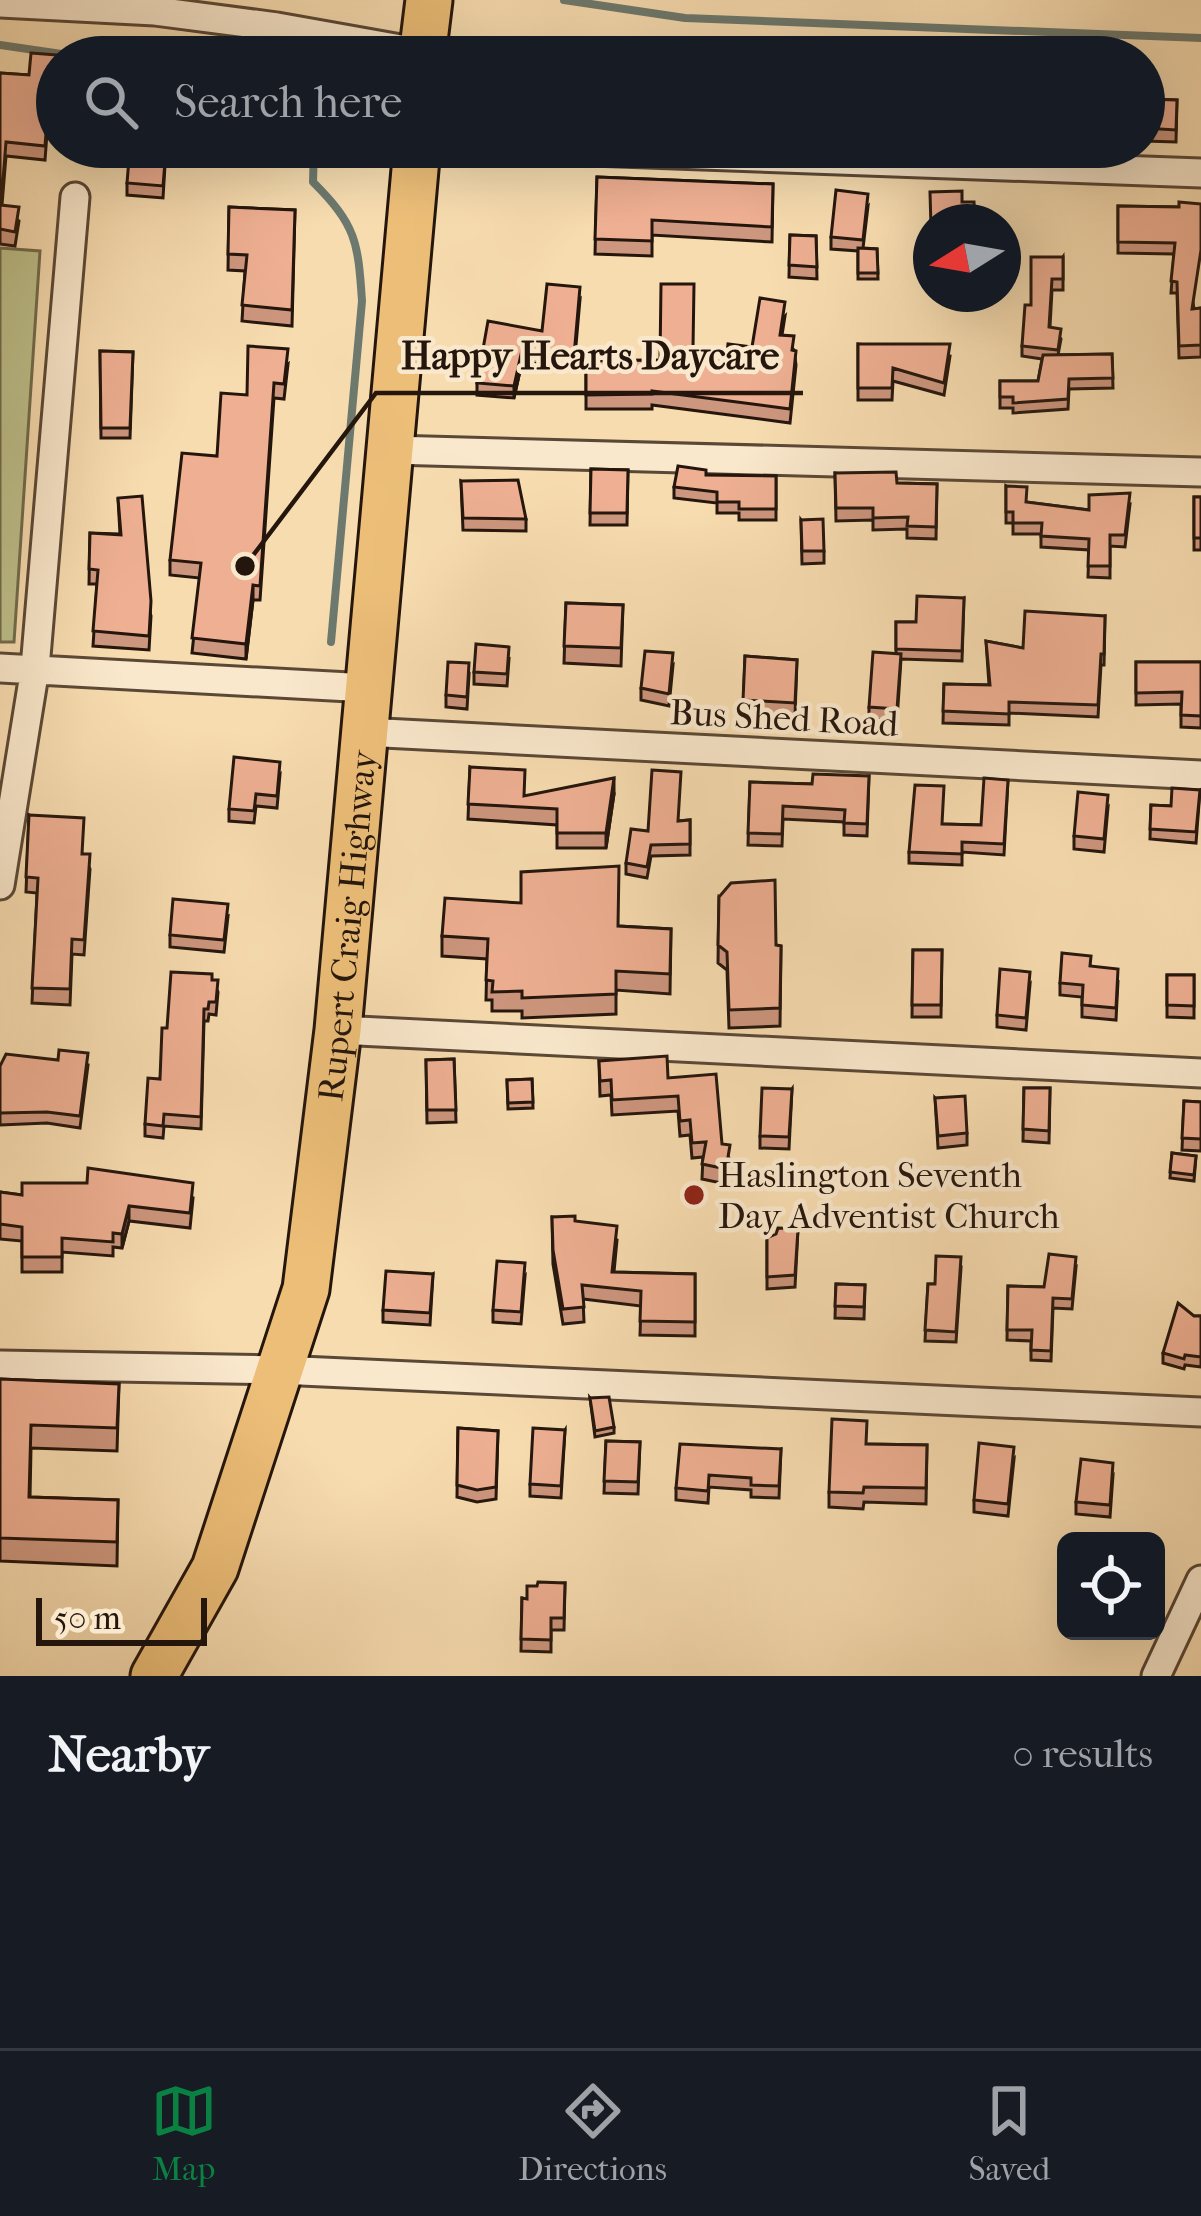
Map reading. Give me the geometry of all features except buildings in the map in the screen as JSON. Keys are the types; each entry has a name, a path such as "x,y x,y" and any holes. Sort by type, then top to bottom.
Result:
{"main road":[{"name":"Rupert Craig Highway","path":"154,1676 215,1568 306,1289 338,1030 415,168"}],"street":[{"path":"0,3 155,11 277,27 426,30"},
{"path":"1063,168 1201,173"},
{"path":"0,885 35,668 75,196"},
{"path":"391,450 1201,472"},
{"name":"Bus Shed Road","path":"0,668 35,668 366,710 1201,775"},
{"path":"338,1030 1201,1073"},
{"path":"0,1365 279,1370 1201,1412"},
{"path":"1156,1676 1201,1580"}],"green space":[{"path":"0,248 40,251 14,642 0,642"}],"waterway":[{"path":"564,0 685,18 1149,36"},
{"path":"1165,37 1201,38"},
{"path":"0,45 36,50"},
{"path":"313,168 313,182 352,235 362,301 331,642"}],"place":[{"name":"Happy Hearts Daycare","path":"245,566"},
{"name":"Haslington Seventh Day Adventist Church","path":"694,1195"}]}
